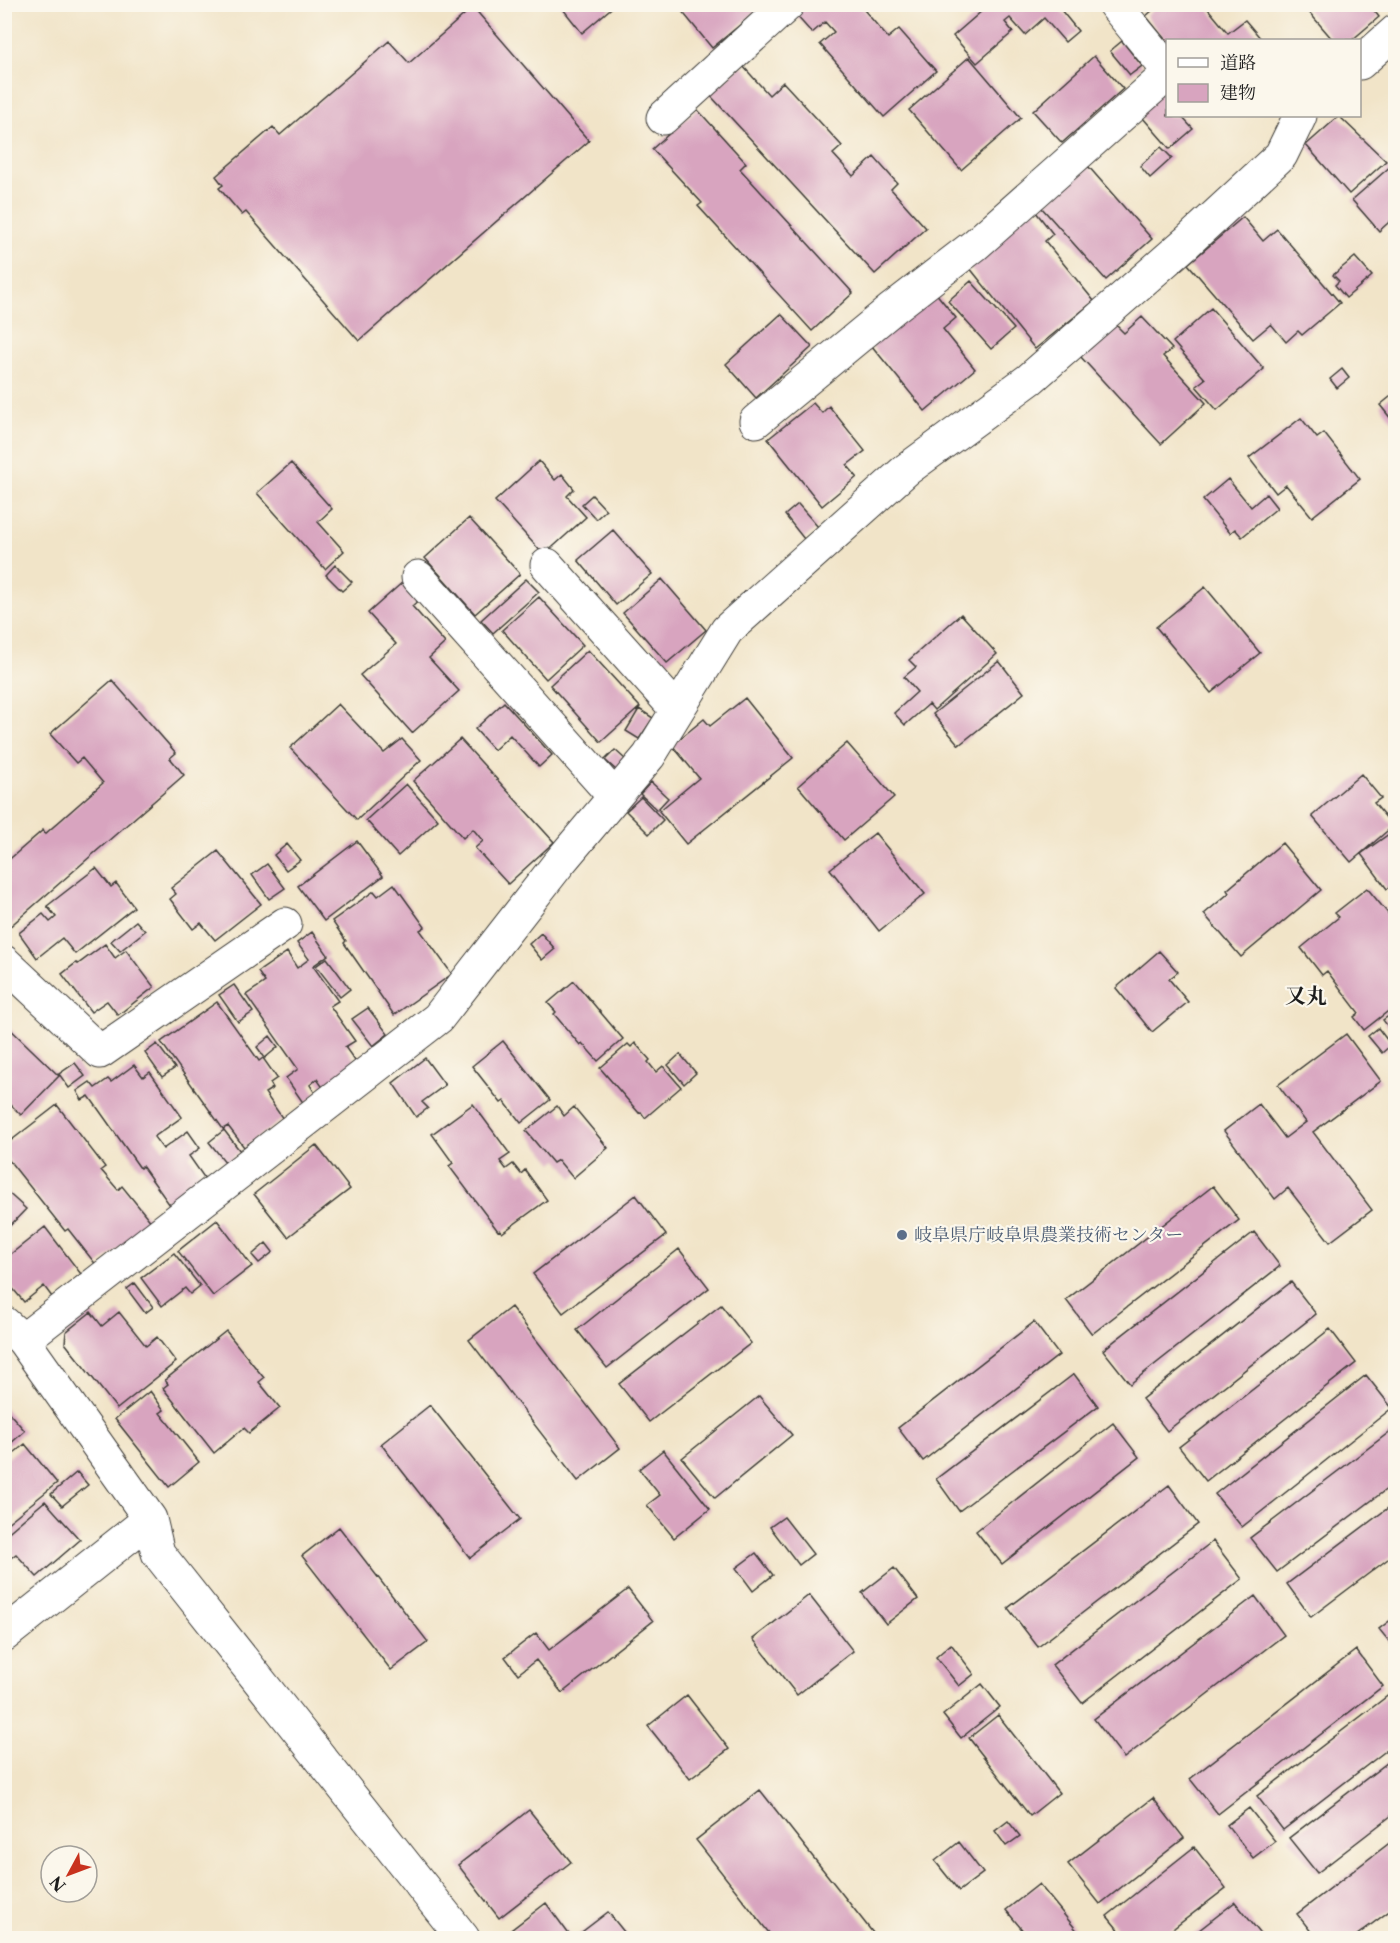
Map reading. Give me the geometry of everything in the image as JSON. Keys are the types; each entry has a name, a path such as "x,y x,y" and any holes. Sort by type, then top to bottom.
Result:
{"street":[{"path":"1114,4 1166,71"},
{"path":"663,118 782,6"},
{"path":"1361,61 1395,31"},
{"path":"756,422 892,309 975,245 1166,73"},
{"path":"464,1938 158,1553 150,1519 14,1332 438,1018 559,862 649,756 727,630 906,470 1030,379 1187,242 1281,155 1300,117"},
{"path":"547,565 677,710"},
{"path":"417,577 614,796"},
{"path":"4,962 100,1052 285,924"},
{"path":"6,1632 150,1519"}],"building":[{"path":"559,4 616,4 582,33"},
{"path":"676,4 753,4 758,10 712,48"},
{"path":"806,4 859,4 888,38 899,29 936,71 884,117 820,44 834,32 825,22 812,33 795,14"},
{"path":"990,4 1056,4 1078,31 1065,42 1044,18 1025,35 1010,18 1005,22 1013,32 977,63 953,36"},
{"path":"1160,4 1204,4 1228,33 1245,20 1261,39 1166,41 1146,16"},
{"path":"1302,4 1369,4 1379,17 1353,39 1332,39"},
{"path":"473,7 589,141 359,341 246,212 242,215 219,188 223,185 216,176 273,127 280,135 389,41 409,63"},
{"path":"1122,41 1142,66 1130,75 1110,51"},
{"path":"1094,56 1123,89 1062,143 1033,111"},
{"path":"969,57 1021,118 961,170 909,110"},
{"path":"742,65 769,95 783,82 842,146 833,154 853,176 874,157 897,183 891,189 926,228 875,274 709,94"},
{"path":"1159,90 1166,98 1166,117 1182,117 1193,129 1170,149 1136,110"},
{"path":"697,109 746,163 740,169 853,293 812,331 698,206 702,203 652,149"},
{"path":"1340,117 1386,161 1349,194 1306,145"},
{"path":"1161,147 1172,158 1150,178 1140,166"},
{"path":"1392,165 1396,169 1396,216 1379,231 1352,200"},
{"path":"1088,166 1152,239 1106,280 1041,207"},
{"path":"1032,207 1053,234 1045,241 1094,301 1035,349 965,262"},
{"path":"1243,217 1263,241 1277,229 1340,303 1302,335 1298,331 1286,342 1271,324 1253,339 1188,264"},
{"path":"1355,257 1372,276 1346,298 1335,285 1339,281 1333,275"},
{"path":"971,281 1014,329 991,349 948,301"},
{"path":"931,287 956,318 943,329 975,369 925,411 867,340"},
{"path":"1211,308 1264,369 1217,410 1196,386 1205,379 1173,342"},
{"path":"781,314 812,347 756,398 726,364"},
{"path":"1142,317 1172,349 1163,356 1206,403 1161,444 1080,356 1115,324 1124,333"},
{"path":"1342,369 1349,378 1337,388 1330,379"},
{"path":"1396,392 1396,425 1380,405"},
{"path":"813,403 822,413 829,406 865,451 847,465 857,477 822,506 768,439"},
{"path":"1301,418 1317,438 1324,433 1360,479 1312,517 1286,485 1276,493 1249,458"},
{"path":"539,461 555,480 562,474 574,489 567,496 586,517 544,555 495,501"},
{"path":"291,463 332,509 318,522 344,551 325,569 257,493"},
{"path":"1228,479 1251,507 1266,494 1277,508 1242,537 1235,529 1230,533 1203,500"},
{"path":"592,495 606,510 596,519 582,504"},
{"path":"798,504 818,527 804,539 785,515"},
{"path":"469,518 520,574 475,614 425,558"},
{"path":"613,530 652,574 616,605 578,560"},
{"path":"335,565 352,582 342,591 326,575"},
{"path":"526,579 539,592 493,633 481,620"},
{"path":"662,579 706,630 667,663 623,613"},
{"path":"404,581 420,599 412,606 445,643 429,658 459,691 412,733 360,675 396,644 368,613"},
{"path":"1205,587 1260,653 1211,693 1156,627"},
{"path":"539,597 583,645 546,679 502,630"},
{"path":"961,614 997,654 934,710 929,704 905,725 894,713 917,692 904,677 916,667 909,660"},
{"path":"588,650 640,707 601,742 550,685"},
{"path":"999,661 1024,693 959,745 933,714"},
{"path":"112,680 176,753 170,758 184,775 7,929 4,926 4,864 43,830 45,834 103,783 82,758 76,763 50,734"},
{"path":"745,698 793,758 686,844 659,811 699,778 672,745 704,719 710,726"},
{"path":"504,702 552,755 539,767 510,735 494,750 475,729"},
{"path":"338,704 384,753 402,739 421,760 357,820 290,748"},
{"path":"639,709 653,718 639,739 626,731"},
{"path":"460,739 554,842 508,884 475,848 483,841 473,829 463,838 413,781"},
{"path":"847,743 894,797 844,840 798,786"},
{"path":"615,750 625,759 616,770 605,760"},
{"path":"1361,774 1381,798 1374,803 1393,826 1351,862 1312,816"},
{"path":"651,782 668,798 657,810 640,794"},
{"path":"406,784 438,820 398,856 366,820"},
{"path":"641,797 663,820 649,834 626,811"},
{"path":"1396,829 1396,883 1387,889 1361,854"},
{"path":"875,833 925,894 879,931 830,869"},
{"path":"357,841 383,876 324,921 298,886"},
{"path":"1282,843 1321,890 1241,957 1204,914 1229,893 1227,890"},
{"path":"287,844 300,860 286,870 274,855"},
{"path":"218,851 261,904 215,940 201,923 193,929 170,899 176,894 171,888"},
{"path":"267,864 285,888 269,899 252,875"},
{"path":"96,868 111,887 116,883 134,907 75,954 62,938 37,958 19,933 43,914 50,922 56,917 47,906"},
{"path":"394,884 425,927 420,930 452,974 394,1015 344,943 346,941 332,921 374,891 378,896"},
{"path":"1367,888 1396,923 1396,1005 1364,1030 1354,1017 1359,1013 1327,971 1322,975 1301,948 1339,917 1335,913"},
{"path":"136,921 145,931 120,951 111,941"},
{"path":"312,932 328,955 313,966 338,1001 330,1006 355,1041 345,1047 358,1065 324,1089 317,1079 310,1085 316,1095 304,1104 286,1078 298,1069 246,995 265,982 258,972 287,952 297,968 309,959 297,943"},
{"path":"541,933 555,949 542,960 529,944"},
{"path":"105,944 115,958 126,950 154,987 118,1015 107,1001 91,1012 62,974"},
{"path":"1159,951 1178,972 1169,979 1188,1002 1152,1032 1116,988"},
{"path":"327,958 350,989 340,997 316,966"},
{"path":"574,981 623,1039 598,1061 582,1043 580,1045 554,1014 556,1012 548,1003"},
{"path":"234,985 253,1012 238,1022 219,995"},
{"path":"217,1002 259,1061 263,1058 277,1078 270,1083 273,1088 265,1093 283,1119 244,1147 228,1126 223,1129 161,1042"},
{"path":"368,1008 388,1034 373,1046 352,1019"},
{"path":"1396,1011 1396,1037 1383,1020"},
{"path":"4,1023 59,1076 21,1115 4,1098"},
{"path":"1378,1028 1391,1045 1382,1053 1368,1036"},
{"path":"1346,1034 1381,1081 1313,1132 1372,1210 1330,1242 1288,1188 1275,1199 1224,1131 1259,1104 1285,1138 1306,1122 1278,1085"},
{"path":"270,1036 278,1047 265,1058 257,1047"},
{"path":"503,1041 550,1100 521,1123 504,1101 501,1103 472,1066"},
{"path":"635,1043 650,1060 648,1062 656,1072 663,1066 681,1087 645,1118 600,1068 628,1044 631,1047"},
{"path":"157,1044 175,1068 162,1077 145,1053"},
{"path":"680,1054 696,1073 684,1084 668,1065"},
{"path":"425,1058 445,1085 422,1102 428,1108 416,1117 393,1083"},
{"path":"75,1063 85,1076 69,1088 59,1074"},
{"path":"134,1065 143,1077 150,1072 182,1117 154,1137 163,1149 188,1131 200,1148 189,1156 208,1183 172,1208 142,1166 140,1168 89,1096 82,1100 77,1091 90,1082 95,1088 108,1079 111,1082"},
{"path":"473,1104 510,1154 500,1161 506,1169 513,1164 521,1174 525,1170 547,1200 502,1233 498,1231 449,1166 453,1163 432,1134"},
{"path":"57,1105 105,1167 101,1170 118,1190 122,1186 152,1223 97,1266 68,1229 65,1231 4,1154 4,1146"},
{"path":"557,1106 564,1116 574,1107 608,1148 573,1178 558,1160 553,1163 526,1131"},
{"path":"224,1130 240,1151 226,1163 209,1142"},
{"path":"316,1145 350,1189 288,1237 254,1194"},
{"path":"1213,1186 1239,1220 1092,1334 1066,1300"},
{"path":"4,1189 26,1209 4,1232"},
{"path":"636,1195 666,1235 563,1313 533,1274"},
{"path":"217,1220 252,1266 213,1296 178,1251"},
{"path":"45,1227 81,1274 52,1297 44,1286 24,1302 4,1278 4,1253 7,1257"},
{"path":"1254,1232 1280,1266 1130,1384 1103,1350"},
{"path":"266,1243 273,1252 259,1263 252,1255"},
{"path":"679,1249 709,1288 607,1368 577,1330"},
{"path":"174,1253 200,1286 190,1294 185,1288 162,1306 141,1278"},
{"path":"1291,1282 1316,1314 1167,1431 1142,1399"},
{"path":"135,1283 153,1307 145,1313 127,1289"},
{"path":"721,1305 751,1343 649,1422 619,1384"},
{"path":"511,1307 620,1448 578,1481 469,1340"},
{"path":"91,1312 102,1326 119,1312 146,1346 157,1337 176,1362 117,1409 65,1343 66,1332"},
{"path":"1034,1322 1059,1355 923,1461 898,1428"},
{"path":"1330,1329 1356,1363 1206,1481 1179,1447"},
{"path":"226,1331 264,1378 259,1382 280,1408 249,1433 244,1428 214,1453 163,1388 168,1384 165,1380"},
{"path":"1074,1374 1098,1406 959,1511 936,1479"},
{"path":"1366,1375 1392,1408 1242,1527 1215,1494"},
{"path":"150,1391 164,1410 160,1413 199,1462 169,1487 115,1419"},
{"path":"759,1396 792,1435 715,1498 682,1458"},
{"path":"430,1405 520,1519 470,1558 381,1444"},
{"path":"4,1407 25,1431 4,1449"},
{"path":"1113,1423 1139,1457 1002,1564 976,1531"},
{"path":"1396,1427 1396,1482 1277,1572 1250,1538"},
{"path":"25,1444 57,1483 6,1524 4,1461"},
{"path":"663,1450 710,1509 674,1538 647,1505 660,1495 639,1469"},
{"path":"77,1472 88,1485 62,1506 51,1494"},
{"path":"1169,1485 1198,1524 1038,1647 1008,1608"},
{"path":"45,1501 80,1540 37,1577 16,1554 4,1563 4,1536"},
{"path":"1396,1502 1396,1553 1311,1617 1287,1584"},
{"path":"784,1517 813,1554 799,1565 770,1527"},
{"path":"339,1527 428,1642 391,1670 302,1556"},
{"path":"1213,1541 1242,1579 1082,1703 1052,1665"},
{"path":"756,1553 773,1575 753,1591 736,1568"},
{"path":"894,1568 918,1599 886,1624 862,1593"},
{"path":"628,1589 653,1621 562,1693 536,1660 518,1674 505,1657 536,1633 549,1650"},
{"path":"809,1595 853,1651 797,1695 753,1639"},
{"path":"1255,1596 1284,1635 1124,1758 1094,1719"},
{"path":"1396,1616 1396,1650 1379,1629"},
{"path":"951,1644 974,1674 959,1686 936,1657"},
{"path":"1356,1650 1383,1686 1218,1814 1190,1779"},
{"path":"982,1684 1000,1707 961,1738 943,1715"},
{"path":"1390,1694 1396,1701 1396,1743 1283,1830 1257,1796"},
{"path":"687,1695 729,1749 690,1779 648,1726"},
{"path":"998,1715 1059,1793 1030,1816 969,1738"},
{"path":"1396,1756 1396,1812 1317,1873 1289,1838"},
{"path":"760,1790 877,1938 773,1938 696,1840"},
{"path":"1153,1798 1184,1838 1100,1904 1068,1864"},
{"path":"1249,1808 1275,1841 1253,1858 1227,1825"},
{"path":"529,1810 571,1862 499,1918 458,1865"},
{"path":"1008,1821 1020,1836 1006,1846 995,1831"},
{"path":"1396,1838 1396,1906 1353,1938 1316,1938 1297,1914"},
{"path":"959,1842 983,1873 959,1891 935,1861"},
{"path":"1194,1847 1226,1888 1161,1938 1125,1938 1107,1916"},
{"path":"1039,1884 1083,1938 1029,1938 1006,1910"},
{"path":"1235,1902 1264,1938 1189,1938"},
{"path":"546,1903 571,1937 517,1938 511,1930"},
{"path":"608,1912 629,1938 574,1938"}],"place":[{"name":"岐阜県庁岐阜県農業技術センター","path":"902,1235"}],"district":[{"name":"又丸","path":"1306,995"}]}
